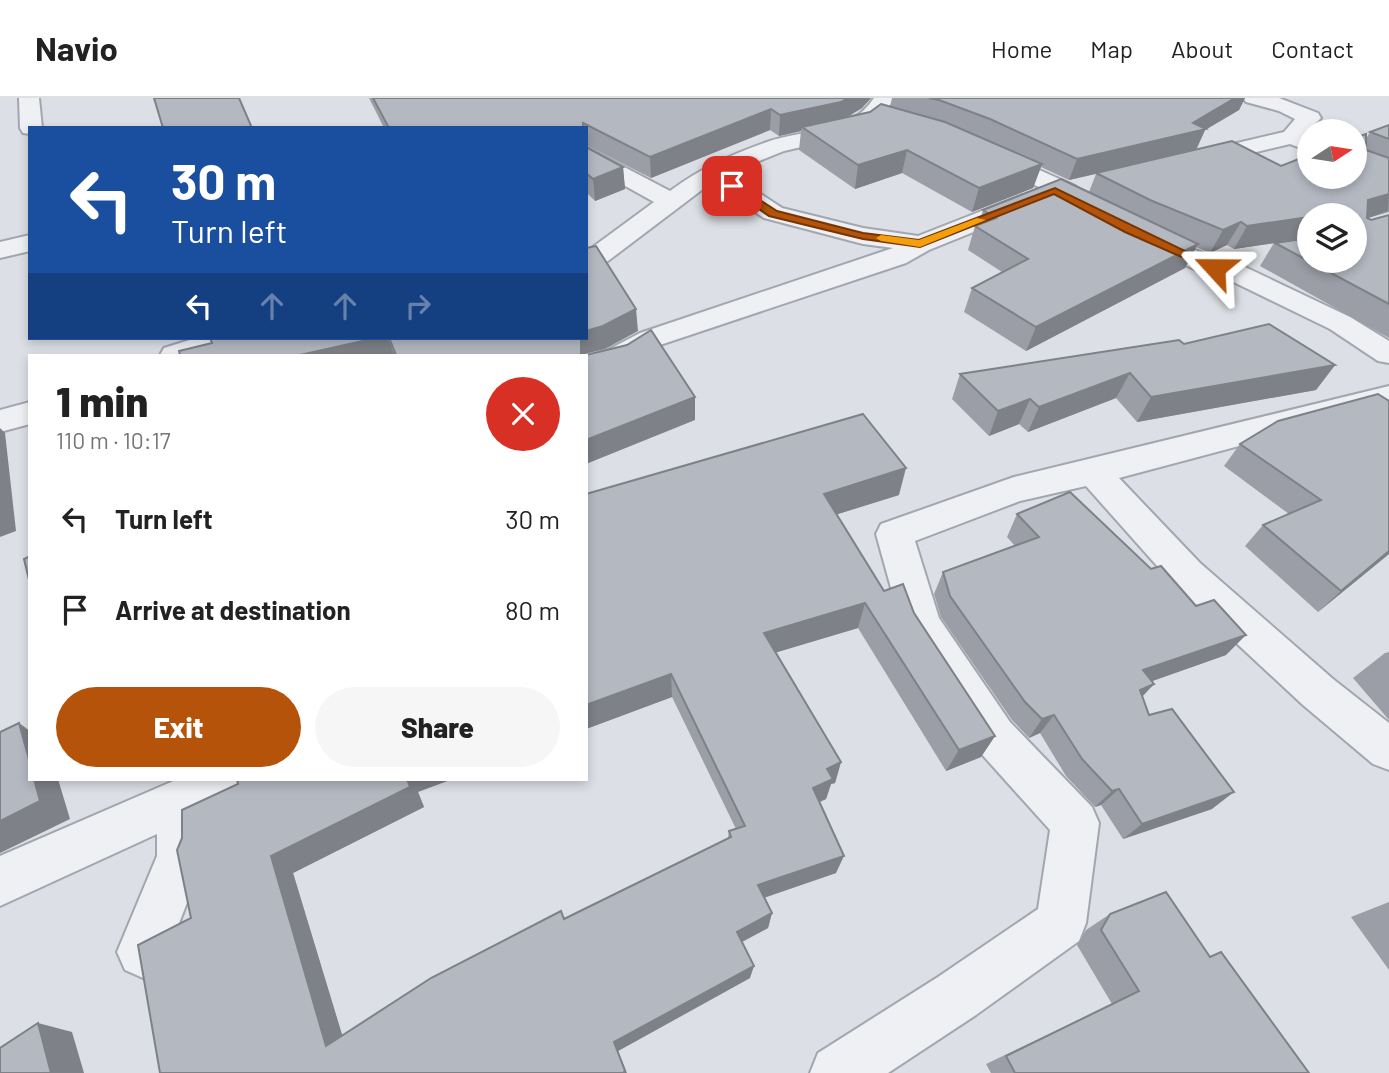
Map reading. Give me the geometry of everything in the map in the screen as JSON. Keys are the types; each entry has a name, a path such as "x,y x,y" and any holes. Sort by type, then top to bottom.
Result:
{"street":[{"path":"29,98 31,126"},
{"path":"1253,98 1286,106 1309,119"},
{"path":"588,260 595,258 711,172 777,146 858,127 878,107 899,122"},
{"path":"1172,165 1297,141"},
{"path":"962,142 1060,191 1092,197"},
{"path":"588,154 671,202"},
{"path":"711,172 773,214 863,236 920,244"},
{"path":"588,366 617,358 650,339 897,257 920,244 1060,191"},
{"path":"1116,223 1215,268 1215,263"},
{"path":"0,250 28,243"},
{"path":"1215,263 1263,257"},
{"path":"1215,263 1340,323 1389,354"},
{"path":"178,354 219,340"},
{"path":"838,1073 957,996 1061,923 1075,823 994,736 921,624 894,534 1014,489 1093,472 1389,396"},
{"path":"0,421 28,414"},
{"path":"1093,472 1187,574 1318,692 1389,750"},
{"path":"0,881 224,781"},
{"path":"143,952 181,856 181,800"}],"building":[{"path":"154,98 239,98 251,126 162,126"},
{"path":"373,98 848,98 841,102 780,115 771,109 650,157 583,123 583,126 388,126"},
{"path":"929,98 1235,98 1193,123 1206,129 1077,159 990,119"},
{"path":"881,104 945,122 1042,164 979,188 907,150 858,165 802,127 870,112"},
{"path":"1389,125 1389,139 1370,132"},
{"path":"1232,141 1281,166 1297,160 1297,189 1367,189 1367,150 1389,158 1389,194 1368,200 1367,218 1367,203 1297,203 1297,219 1247,226 1241,222 1223,230 1150,200 1096,173"},
{"path":"588,148 623,167 593,179 588,175"},
{"path":"1061,179 1198,244 1036,327 972,288 1028,259 975,226 996,218 983,210"},
{"path":"1389,215 1389,304 1331,273 1367,273 1367,218 1371,220"},
{"path":"1297,240 1297,255 1275,243"},
{"path":"596,246 636,309 588,330 588,248"},
{"path":"1269,324 1335,365 1151,397 1130,373 1039,407 1030,399 998,411 960,374 1179,340 1184,344"},
{"path":"651,330 695,397 588,439 588,355 627,345"},
{"path":"211,340 367,340 304,354 180,354 179,351 212,343"},
{"path":"390,340 581,340 581,354 396,354"},
{"path":"1378,394 1389,401 1389,551 1341,591 1263,525 1321,500 1240,444 1278,421"},
{"path":"863,414 906,468 824,494 884,591 903,584 914,613 995,736 959,750 865,603 764,633 841,762 827,769 833,779 813,788 844,856 758,885 772,913 737,932 754,966 614,1042 625,1071 623,1073 160,1073 138,945 191,918 177,850 182,838 182,810 238,784 237,781 408,781 410,787 271,856 326,1046 431,978 561,911 564,919 731,837 729,831 745,826 671,674 588,704 588,493"},
{"path":"1070,492 1151,569 1161,566 1196,606 1214,600 1246,635 1143,670 1154,684 1140,690 1149,715 1172,709 1234,792 1142,824 1119,789 1112,791 1082,759 1054,715 1042,719 1025,702 950,596 943,572 1039,537 1017,514"},
{"path":"28,557 28,576 24,559"},
{"path":"19,723 28,756 28,781 35,781 40,801 0,821 0,732"},
{"path":"1166,892 1210,957 1221,952 1309,1073 1015,1073 1006,1056 1139,991 1101,930 1110,914"},
{"path":"38,1023 51,1073 0,1073 0,1048"}],"slow traffic":[{"path":"881,238 920,244 981,220"}],"route":[{"path":"732,186 773,214 863,236 920,244 1055,191 1129,230 1215,268"}]}
